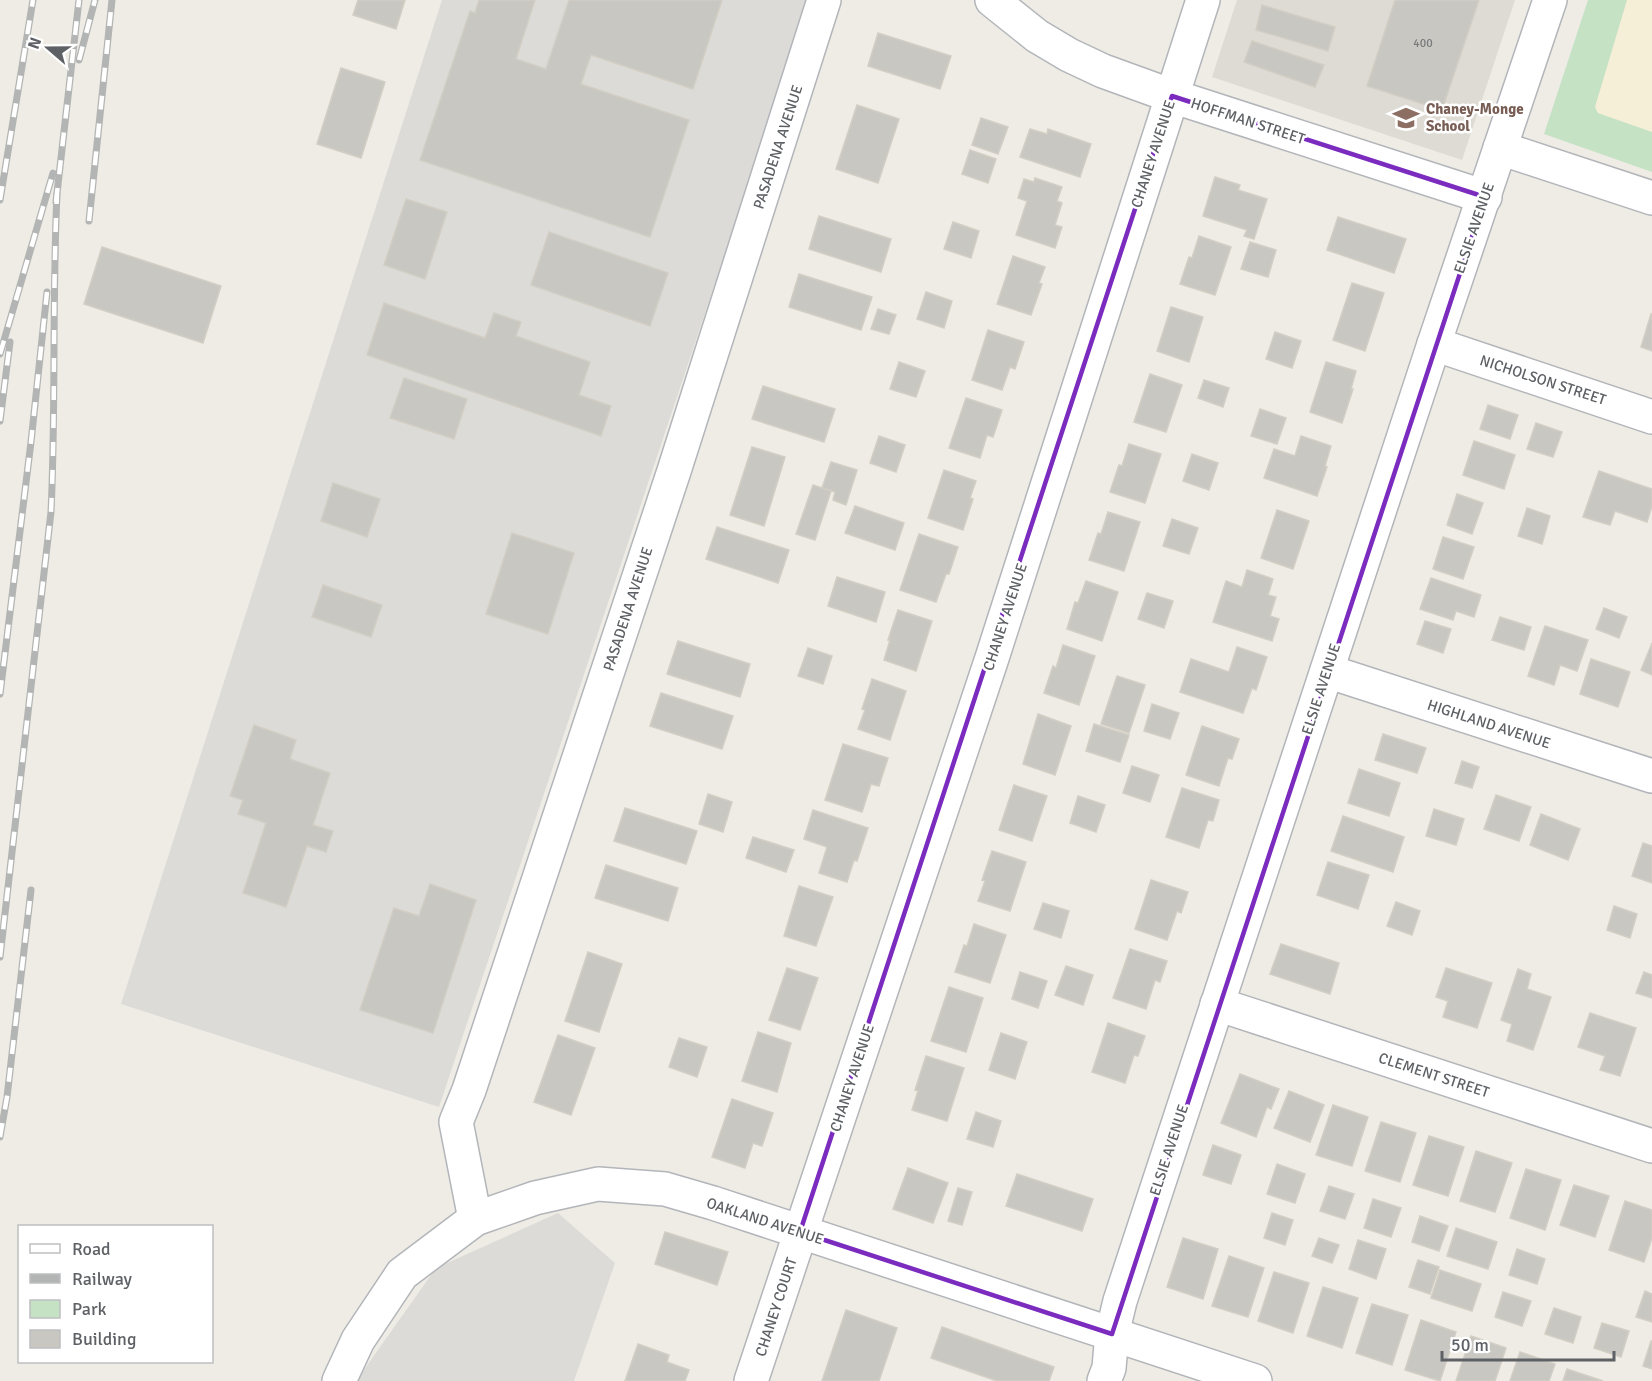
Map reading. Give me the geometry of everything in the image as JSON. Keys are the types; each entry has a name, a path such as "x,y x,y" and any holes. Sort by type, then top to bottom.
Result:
{"street":[{"name":"PASADENA AVENUE","path":"475,1219 456,1122 469,1090 663,505 824,0"},
{"name":"HOFFMAN STREET","path":"992,0 1037,36 1103,71 1172,96 1485,197"},
{"name":"CHANEY AVENUE","path":"800,1232 992,658 1203,0"},
{"name":"ELSIE AVENUE","path":"1104,1381 1119,1301 1434,344 1550,0"},
{"path":"1500,148 1652,198"},
{"name":"NICHOLSON STREET","path":"1434,344 1652,417"},
{"name":"HIGHLAND AVENUE","path":"1327,671 1652,776"},
{"name":"CLEMENT STREET","path":"1217,1004 1652,1146"},
{"name":"OAKLAND AVENUE","path":"339,1381 358,1340 402,1274 475,1219 535,1198 598,1184 665,1189 1255,1381"},
{"name":"CHANEY COURT","path":"752,1381 800,1232"}],"highlighted area":[{"path":"1172,96 1485,197 1112,1334 800,1232"}],"shaded area":[{"path":"442,0 810,0 439,1107 121,1004"},
{"name":"Chaney-Monge School","path":"1237,0 1515,0 1462,160 1212,77"},
{"path":"558,1213 615,1263 574,1381 356,1381 436,1268"}],"green space":[{"path":"1588,0 1652,0 1652,172 1544,134"}],"sand":[{"path":"1627,0 1652,0 1652,132 1598,113 1595,107"}],"building":[{"path":"358,0 405,0 396,29 353,15"},
{"path":"479,0 535,0 516,59 546,69 569,0 722,0 693,89 591,55 581,84 689,120 650,237 420,160 470,11 475,13"},
{"name":"Chaney-Monge School","path":"1395,0 1479,0 1442,110 1367,86"},
{"path":"1262,5 1335,27 1328,51 1256,30"},
{"path":"878,33 951,56 940,89 868,66"},
{"path":"1252,41 1324,65 1315,87 1244,62"},
{"path":"341,68 385,82 361,158 317,144"},
{"path":"857,105 899,119 878,183 836,169"},
{"path":"981,118 1008,127 998,154 972,145"},
{"path":"1030,129 1047,134 1048,129 1091,144 1080,177 1020,157"},
{"path":"970,150 996,159 988,183 962,174"},
{"path":"1215,177 1240,185 1238,190 1267,199 1254,239 1244,236 1247,230 1203,216"},
{"path":"1035,178 1062,187 1057,201 1062,203 1055,225 1062,227 1055,248 1016,235 1027,201 1018,198 1024,179 1034,182"},
{"path":"406,199 447,212 425,279 384,265"},
{"path":"819,216 891,239 881,272 809,249"},
{"path":"1338,217 1406,239 1394,273 1327,250"},
{"path":"953,222 979,231 971,258 944,249"},
{"path":"549,232 668,273 650,326 531,285"},
{"path":"1199,236 1231,247 1215,295 1180,284"},
{"path":"1250,242 1276,250 1268,277 1241,269"},
{"path":"102,247 221,286 203,343 84,304"},
{"path":"1013,256 1045,267 1039,283 1042,284 1031,315 997,304"},
{"path":"799,274 872,297 861,330 789,307"},
{"path":"1352,283 1384,293 1365,351 1333,340"},
{"path":"926,292 952,301 944,328 917,319"},
{"path":"384,303 485,338 494,313 521,322 516,336 590,362 579,395 611,406 601,436 367,355"},
{"path":"1171,307 1203,317 1189,362 1157,351"},
{"path":"878,309 896,315 889,334 871,329"},
{"path":"1652,315 1652,351 1641,347"},
{"path":"988,330 1024,342 1015,369 1010,367 1002,390 972,380"},
{"path":"1275,332 1301,341 1292,368 1266,359"},
{"path":"899,362 925,371 916,397 890,389"},
{"path":"1326,362 1356,371 1342,423 1310,412"},
{"path":"1150,374 1182,385 1166,432 1134,422"},
{"path":"404,378 467,399 454,439 390,418"},
{"path":"1204,380 1229,388 1223,407 1198,398"},
{"path":"763,386 835,409 824,442 752,419"},
{"path":"966,398 1002,410 993,437 987,435 980,458 949,448"},
{"path":"1488,405 1518,415 1510,439 1480,429"},
{"path":"1260,409 1286,418 1277,444 1251,436"},
{"path":"1536,423 1562,432 1553,457 1527,449"},
{"path":"879,436 905,445 896,472 870,463"},
{"path":"1301,436 1331,446 1325,466 1327,467 1317,496 1264,478 1274,449 1295,456"},
{"path":"1474,441 1515,455 1504,489 1463,475"},
{"path":"1129,444 1161,454 1145,503 1110,492"},
{"path":"752,447 785,457 764,526 730,515"},
{"path":"1192,454 1218,463 1209,490 1183,481"},
{"path":"831,462 857,470 846,505 833,500 835,492 822,488"},
{"path":"944,470 976,481 963,530 928,518"},
{"path":"1599,471 1652,489 1652,506 1647,522 1615,511 1610,525 1583,517"},
{"path":"333,483 380,499 367,537 321,521"},
{"path":"813,485 831,491 815,540 796,534"},
{"path":"1457,494 1483,503 1472,534 1447,525"},
{"path":"855,506 904,523 895,550 845,533"},
{"path":"1527,508 1550,516 1542,544 1518,536"},
{"path":"1277,510 1309,521 1293,569 1261,558"},
{"path":"1108,512 1140,522 1124,571 1089,560"},
{"path":"1172,519 1198,528 1189,554 1163,546"},
{"path":"717,527 789,550 778,583 706,559"},
{"path":"512,533 574,553 548,634 486,614"},
{"path":"919,534 958,547 936,602 900,590"},
{"path":"1443,537 1474,547 1463,579 1433,569"},
{"path":"1247,570 1273,579 1268,595 1276,597 1270,616 1279,619 1272,641 1213,622 1226,581 1242,587"},
{"path":"837,577 885,592 876,622 828,606"},
{"path":"1431,578 1481,595 1474,617 1456,611 1453,620 1420,609"},
{"path":"1086,581 1118,592 1102,641 1067,629 1075,602 1078,603"},
{"path":"323,585 382,605 371,637 312,617"},
{"path":"1147,593 1173,601 1164,628 1138,619"},
{"path":"1604,608 1627,617 1619,638 1596,629"},
{"path":"898,610 932,621 916,671 884,660"},
{"path":"1500,617 1531,627 1524,650 1492,640"},
{"path":"1425,621 1451,629 1443,653 1417,644"},
{"path":"1545,626 1588,640 1577,671 1560,665 1554,685 1528,676"},
{"path":"678,641 750,664 740,697 667,674"},
{"path":"1652,643 1652,675 1641,670"},
{"path":"1063,645 1095,656 1079,705 1044,693 1053,666 1056,668"},
{"path":"1237,647 1267,657 1256,690 1252,688 1243,713 1180,692 1191,659 1229,672"},
{"path":"808,648 832,656 823,684 798,676"},
{"path":"1591,659 1630,672 1618,707 1580,694"},
{"path":"1117,676 1145,685 1129,733 1101,724"},
{"path":"872,679 906,691 890,740 858,729"},
{"path":"661,693 733,716 722,749 650,726"},
{"path":"1152,704 1179,713 1170,739 1144,731"},
{"path":"1038,714 1071,726 1055,775 1023,764"},
{"path":"1094,724 1129,735 1120,762 1086,751"},
{"path":"254,725 296,740 290,759 330,773 313,825 333,831 326,852 307,846 286,907 243,893 266,823 238,814 243,800 230,796"},
{"path":"1202,726 1239,739 1232,759 1228,758 1219,786 1186,775"},
{"path":"1383,734 1426,748 1417,773 1375,760"},
{"path":"843,744 888,758 879,786 871,784 862,812 825,800"},
{"path":"1462,761 1479,767 1472,788 1455,783"},
{"path":"1132,766 1159,775 1150,802 1123,793"},
{"path":"1359,769 1400,783 1389,816 1348,803"},
{"path":"1014,785 1047,796 1032,841 999,830"},
{"path":"1182,788 1219,800 1213,821 1208,820 1199,848 1166,837"},
{"path":"708,794 732,802 723,832 699,824"},
{"path":"1496,795 1531,807 1519,841 1484,829"},
{"path":"1078,796 1105,805 1096,832 1070,823"},
{"path":"625,808 697,831 686,864 614,841"},
{"path":"1434,809 1464,819 1456,845 1426,836"},
{"path":"813,810 868,828 847,882 819,873 827,847 804,839"},
{"path":"1541,814 1580,829 1568,860 1530,845"},
{"path":"1343,816 1404,837 1393,872 1331,851"},
{"path":"753,837 794,850 786,872 746,858"},
{"path":"1643,843 1652,846 1652,883 1632,876"},
{"path":"992,851 1026,862 1010,911 978,901 985,881 982,880"},
{"path":"1328,862 1369,875 1358,909 1317,895"},
{"path":"606,865 678,888 668,921 595,898"},
{"path":"1151,880 1188,892 1181,913 1177,911 1167,940 1135,929"},
{"path":"430,884 476,900 433,1033 360,1010 394,908 419,916"},
{"path":"799,886 833,897 816,946 784,936"},
{"path":"1396,902 1420,911 1412,935 1387,926"},
{"path":"1043,903 1069,911 1061,938 1034,929"},
{"path":"1614,906 1637,914 1630,938 1607,930"},
{"path":"974,924 1006,935 990,983 955,972"},
{"path":"1281,944 1339,963 1330,994 1270,974"},
{"path":"1130,949 1167,961 1160,982 1155,980 1146,1009 1113,998"},
{"path":"588,952 622,964 599,1032 565,1021"},
{"path":"1066,966 1093,975 1083,1005 1055,995"},
{"path":"787,968 818,978 800,1030 769,1020"},
{"path":"1446,968 1492,983 1477,1028 1443,1017 1448,1001 1436,997"},
{"path":"1518,969 1531,974 1527,989 1551,997 1533,1050 1507,1041 1512,1024 1501,1020"},
{"path":"1020,972 1047,981 1038,1008 1012,999"},
{"path":"1644,972 1652,975 1652,998 1636,993"},
{"path":"949,987 983,998 966,1052 931,1041"},
{"path":"1590,1013 1636,1028 1620,1076 1600,1070 1605,1056 1578,1047"},
{"path":"1108,1023 1145,1036 1138,1056 1134,1055 1125,1083 1092,1072"},
{"path":"758,1032 791,1043 777,1092 742,1081"},
{"path":"1001,1033 1027,1042 1015,1079 989,1070"},
{"path":"558,1035 595,1048 571,1115 534,1102"},
{"path":"679,1038 707,1047 697,1077 669,1067"},
{"path":"926,1056 964,1068 947,1121 912,1110 918,1091 915,1090"},
{"path":"1240,1074 1279,1089 1271,1109 1267,1107 1256,1137 1221,1123"},
{"path":"1289,1091 1324,1105 1310,1142 1274,1128"},
{"path":"732,1099 773,1113 762,1146 753,1143 745,1168 712,1157"},
{"path":"1333,1105 1368,1117 1352,1166 1316,1155"},
{"path":"976,1112 1001,1121 993,1147 967,1139"},
{"path":"1381,1122 1416,1133 1400,1182 1365,1171"},
{"path":"1429,1136 1464,1147 1448,1196 1413,1185"},
{"path":"1213,1145 1241,1155 1231,1184 1203,1175"},
{"path":"1476,1151 1512,1163 1495,1212 1460,1201"},
{"path":"1277,1164 1305,1174 1295,1203 1267,1194"},
{"path":"908,1168 948,1183 933,1223 893,1209"},
{"path":"1526,1169 1561,1180 1545,1230 1510,1218"},
{"path":"1017,1174 1093,1199 1082,1231 1006,1206"},
{"path":"1574,1185 1609,1196 1595,1237 1560,1225"},
{"path":"1329,1186 1354,1194 1345,1219 1320,1211"},
{"path":"958,1188 972,1192 962,1225 948,1221"},
{"path":"1373,1199 1401,1208 1391,1237 1364,1228"},
{"path":"1625,1201 1652,1210 1652,1238 1644,1262 1609,1250"},
{"path":"1272,1213 1293,1220 1285,1245 1264,1238"},
{"path":"1420,1216 1448,1226 1439,1251 1412,1242"},
{"path":"1456,1228 1497,1242 1488,1269 1447,1256"},
{"path":"665,1232 728,1252 717,1285 655,1264"},
{"path":"1183,1238 1218,1249 1203,1299 1167,1287"},
{"path":"1319,1238 1339,1245 1332,1263 1312,1256"},
{"path":"1358,1240 1386,1249 1376,1279 1349,1269"},
{"path":"1517,1249 1545,1259 1537,1284 1509,1275"},
{"path":"1229,1256 1264,1268 1248,1317 1212,1306"},
{"path":"1418,1260 1439,1267 1430,1294 1409,1287"},
{"path":"1440,1270 1481,1284 1472,1311 1431,1298"},
{"path":"1274,1272 1309,1283 1293,1333 1258,1321"},
{"path":"1323,1287 1358,1298 1342,1348 1307,1336"},
{"path":"1645,1291 1652,1294 1652,1322 1636,1317"},
{"path":"1503,1292 1531,1301 1522,1326 1495,1317"},
{"path":"1372,1304 1408,1315 1392,1365 1356,1353"},
{"path":"1554,1308 1581,1317 1573,1343 1545,1334"},
{"path":"846,1310 897,1328 879,1381 822,1381"},
{"path":"1421,1320 1456,1332 1440,1381 1405,1370"},
{"path":"1602,1323 1629,1331 1621,1357 1594,1348"},
{"path":"942,1327 1054,1367 1049,1381 997,1381 931,1358"},
{"path":"1471,1336 1506,1348 1495,1381 1456,1381"},
{"path":"1652,1341 1652,1369 1643,1366"},
{"path":"638,1344 669,1355 667,1362 689,1370 685,1381 625,1381"},
{"path":"1520,1352 1555,1364 1549,1381 1510,1381"},
{"path":"1567,1369 1603,1381 1563,1381"}],"railway":[{"path":"0,200 33,0"},
{"path":"56,202 79,0"},
{"path":"79,60 95,0"},
{"path":"89,221 112,0"},
{"path":"0,354 53,173"},
{"path":"0,957 51,512 57,194"},
{"path":"0,694 47,292"},
{"path":"0,421 10,342"},
{"path":"0,1137 7,1097 31,890"}],"place":[{"name":"Chaney-Monge School","path":"1406,118"}]}
